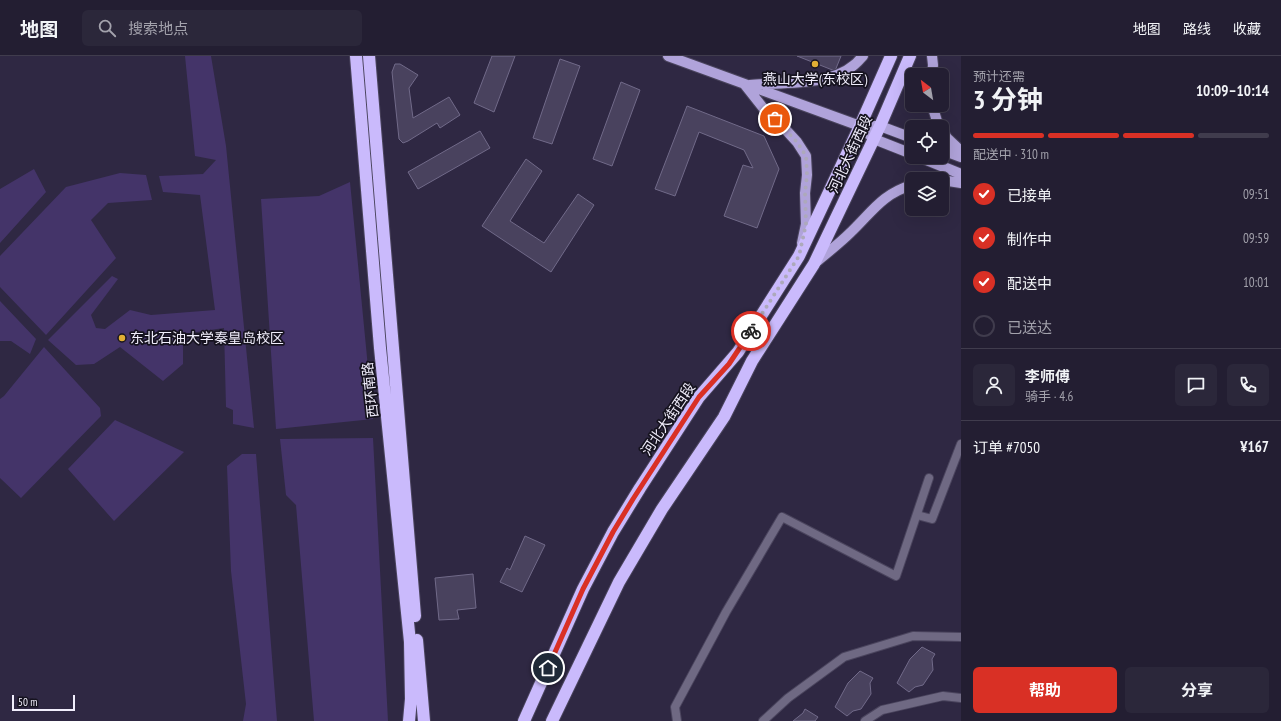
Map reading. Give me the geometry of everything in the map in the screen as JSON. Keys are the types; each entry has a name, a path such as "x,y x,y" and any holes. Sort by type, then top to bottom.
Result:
{"highway":[{"name":"西环南路","path":"356,56 380,348 410,642 411,699 409,721"},
{"name":"西环南路","path":"369,56 424,721"},
{"name":"河北大街西段","path":"524,721 583,589 613,532 699,397 738,352 799,256 891,56"},
{"name":"河北大街西段","path":"552,721 619,582 662,510 724,417 752,361 814,264 880,126 910,56"}],"main road":[{"path":"668,56 860,126 880,126 905,135"},
{"path":"745,85 804,82 833,77 854,66 863,56"},
{"path":"932,56 933,68"},
{"path":"745,85 764,109 797,142 806,156 806,224 799,256"},
{"path":"860,126 874,139 905,151"},
{"path":"949,140 961,151"},
{"path":"949,153 961,157"},
{"path":"936,164 961,174"},
{"path":"949,181 961,183"},
{"path":"814,264 851,232 879,202 893,193 905,188"}],"street":[{"path":"917,515 932,519 961,444"},
{"path":"677,721 674,707 726,612 782,517 896,576 929,478"},
{"path":"763,721 788,698 844,657 913,636 961,637"},
{"path":"865,721 882,710 943,696 961,698"}],"shaded area":[{"path":"185,56 211,56 226,146 254,428 233,424 233,410 226,407 224,328 183,334 183,364 163,381 120,347 94,364 76,365 48,340 112,276 118,279 91,315 96,328 105,329 130,310 151,315 215,310 200,195 163,192 159,176 203,174 216,160 195,156"},
{"path":"34,169 46,192 0,243 0,189"},
{"path":"120,173 146,175 152,200 108,203 91,220 116,258 46,335 0,287 0,256 66,187"},
{"path":"350,182 373,419 276,429 261,199 319,196"},
{"path":"0,301 36,339 30,354 11,341 0,341"},
{"path":"44,347 100,408 101,416 21,498 0,478 0,399"},
{"path":"115,420 184,452 114,521 68,469"},
{"path":"373,438 388,721 314,721 296,505 286,495 280,439"},
{"path":"242,454 256,454 277,721 243,721 246,704 231,571 227,466"}],"building":[{"path":"492,56 515,56 494,112 474,103"},
{"path":"797,56 841,56 835,71"},
{"path":"560,59 580,66 552,144 533,138"},
{"path":"395,64 400,64 418,75 409,88 413,118 449,97 460,115 440,128 437,123 403,143 399,139 392,72"},
{"path":"621,82 640,90 612,166 593,159"},
{"path":"687,106 764,136 779,169 757,228 724,216 743,165 753,168 744,150 699,132 675,196 655,189"},
{"path":"480,131 490,148 418,189 408,172"},
{"path":"526,159 542,171 510,221 544,243 578,194 594,205 551,272 482,226"},
{"path":"525,536 545,545 522,592 500,582 507,568 510,570"},
{"path":"473,574 476,608 457,610 459,619 439,620 435,578"},
{"path":"922,647 935,654 932,659 933,670 923,685 915,687 909,692 897,683 910,659"},
{"path":"860,671 873,678 870,683 871,694 861,709 853,711 847,716 835,707 848,683"},
{"path":"805,709 818,717 815,721 793,721 803,713"}],"way so far":[{"path":"751,331 799,256 806,224 806,156 797,142 775,119"}],"place":[{"name":"燕山大学(东校区)","path":"815,64"},
{"name":"东北石油大学秦皇岛校区","path":"122,338"}],"route":[{"path":"548,668 583,589 613,532 699,397 729,364 751,331"}]}
